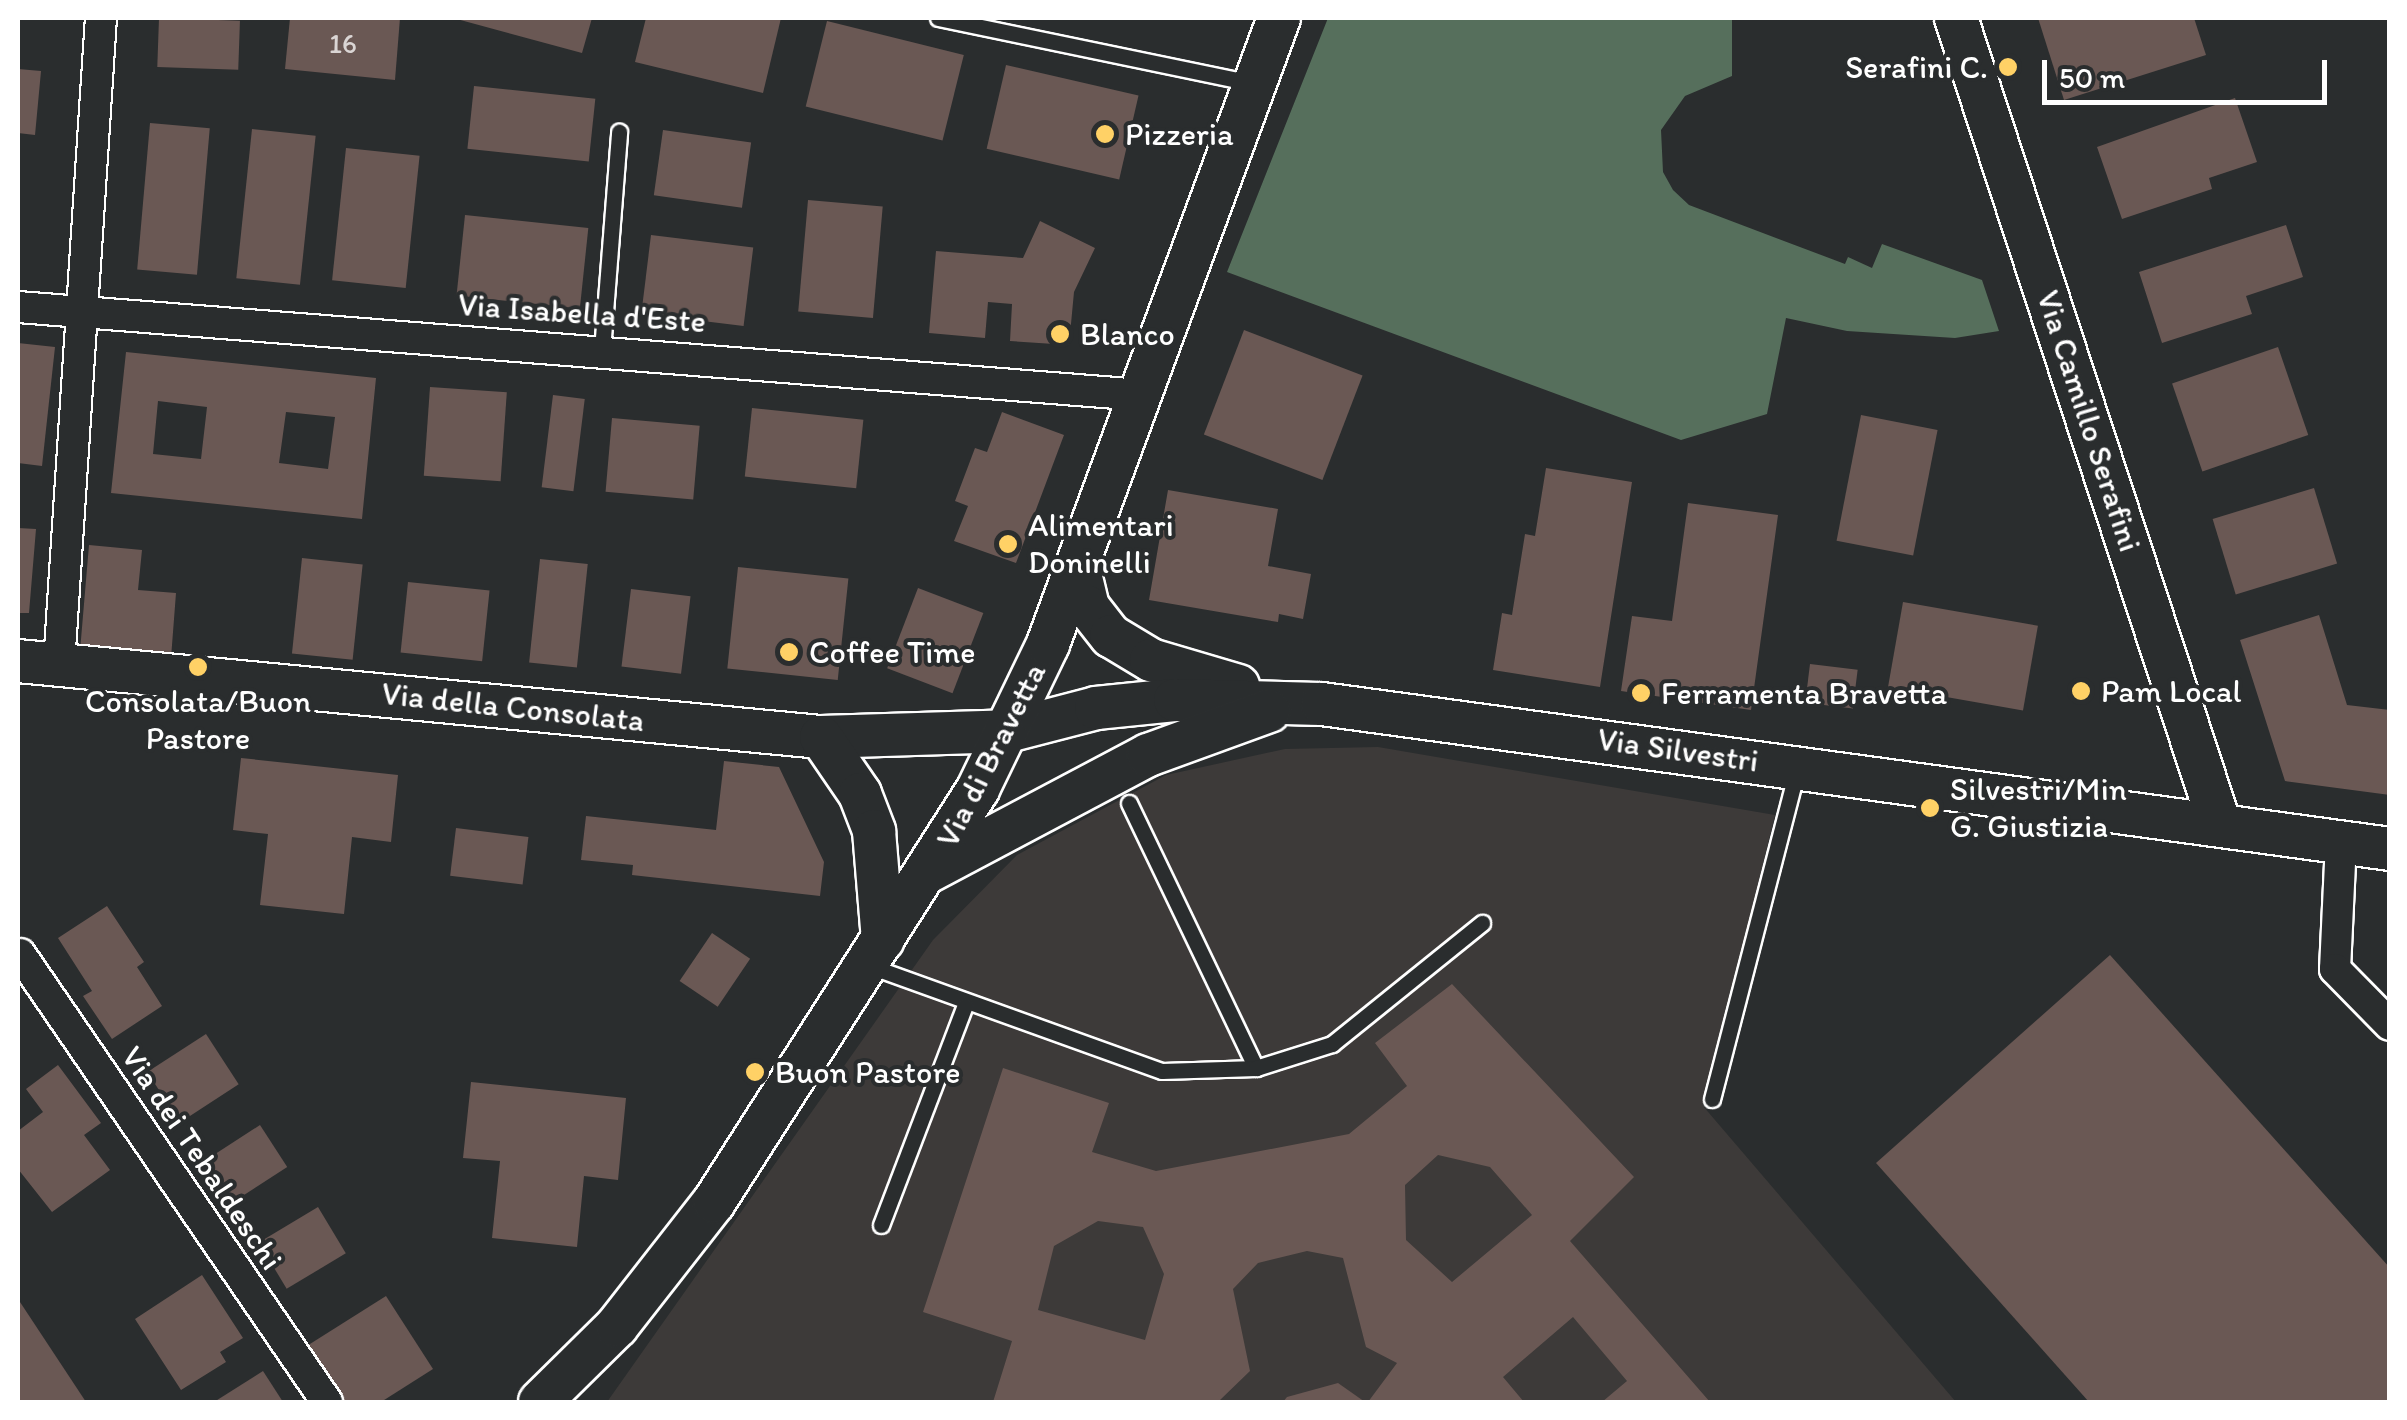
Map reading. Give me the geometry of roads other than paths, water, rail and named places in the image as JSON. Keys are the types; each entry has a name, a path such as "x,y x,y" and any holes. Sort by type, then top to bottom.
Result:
{"main road":[{"name":"Via di Bravetta","path":"540,1402 655,1281 752,1147 931,870 1008,731 1078,564 1279,18"},
{"name":"Via Camillo Serafini","path":"1956,18 2220,826"},
{"name":"Via Silvestri","path":"1078,564 1088,607 1128,649 1296,702"},
{"name":"Via della Consolata","path":"38,663 821,737 1008,731"},
{"name":"Via Silvestri","path":"1008,731 1096,708 1206,700 1296,702 1798,766 2220,826"},
{"name":"Via Silvestri","path":"931,870 1148,756 1296,702"},
{"path":"821,737 860,794 874,832 875,953"},
{"path":"2220,826 2390,849"}],"street":[{"path":"38,663 80,312 101,18"},
{"name":"Via Isabella d'Este","path":"18,307 1140,395"},
{"path":"2341,842 2335,969 2390,1025"},
{"name":"Via dei Tebaldeschi","path":"20,954 327,1402"}],"lane":[{"path":"938,18 1256,84"},
{"path":"602,350 619,132"},
{"path":"1712,1099 1798,766"},
{"path":"1129,803 1256,1068"},
{"path":"875,953 964,1005 1162,1071 1256,1068 1332,1044 1482,923"},
{"path":"880,1225 964,1005"}],"place":[{"name":"Serafini C.","path":"2008,67"},
{"name":"Pizzeria","path":"1105,134"},
{"name":"Blanco","path":"1060,334"},
{"name":"Alimentari Doninelli","path":"1008,544"},
{"name":"Coffee Time","path":"789,652"},
{"name":"Consolata/Buon Pastore","path":"198,667"},
{"name":"Pam Local","path":"2081,691"},
{"name":"Ferramenta Bravetta","path":"1641,693"},
{"name":"Silvestri/Min G. Giustizia","path":"1930,808"},
{"name":"Buon Pastore","path":"755,1072"}]}
